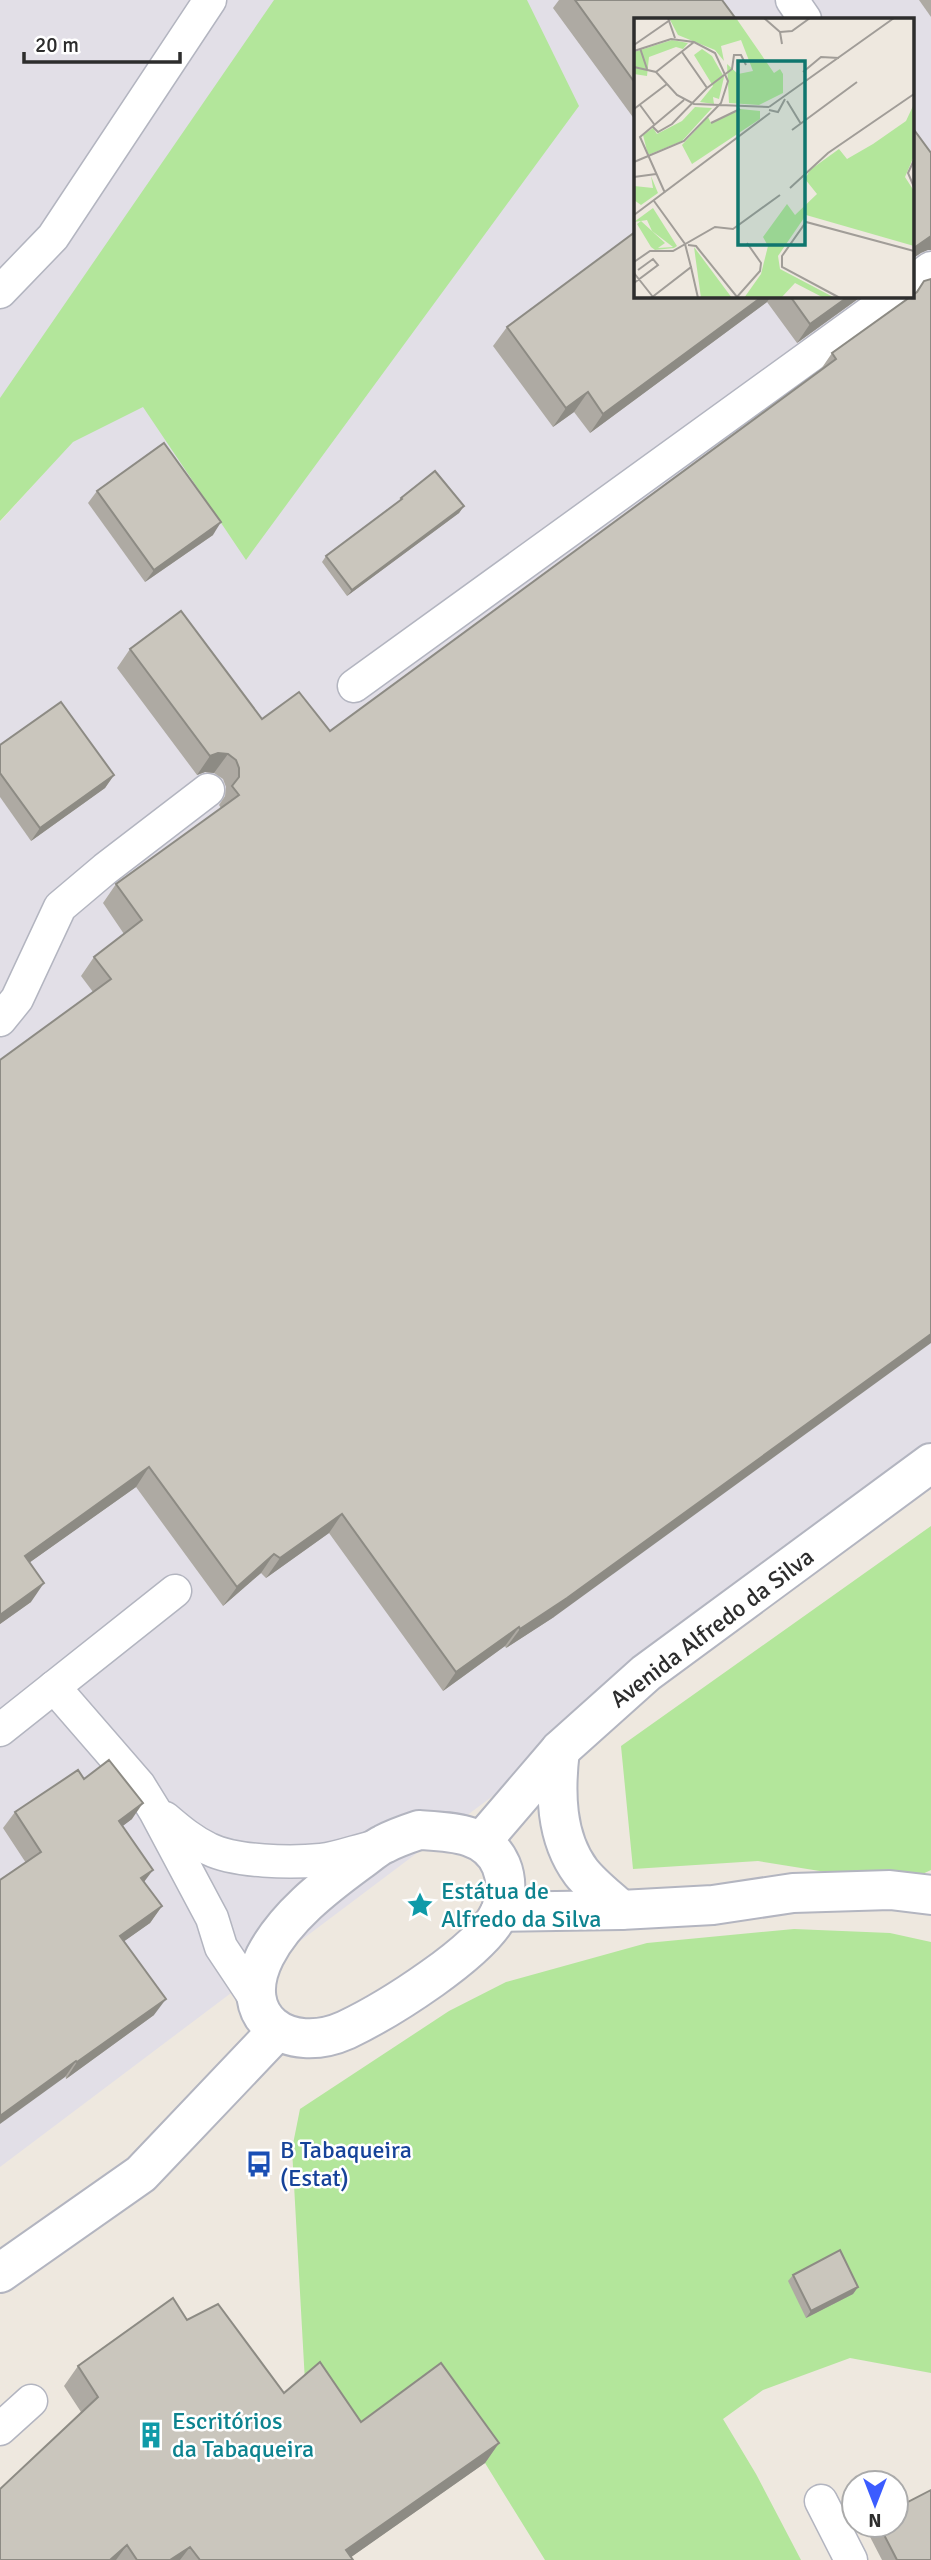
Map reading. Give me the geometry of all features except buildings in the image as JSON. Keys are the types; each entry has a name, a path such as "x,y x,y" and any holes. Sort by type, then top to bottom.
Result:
{"street":[{"name":"Avenida Alfredo da Silva","path":"482,1841 560,1750 646,1673 931,1463"},
{"path":"560,1750 556,1786 561,1825 568,1850 582,1873 621,1910"},
{"path":"419,1830 453,1832 482,1841 498,1857 504,1872 506,1893 500,1912 481,1939 450,1965 373,2017 341,2032 312,2038 292,2038 267,2016 257,1979 265,1955 283,1929 323,1888 382,1844 419,1830"},
{"path":"500,1912 713,1905 793,1893 922,1888"},
{"path":"0,2273 141,2174 267,2016"}],"lane":[{"path":"0,292 53,237 210,0"},
{"path":"792,0 804,18"},
{"path":"914,281 931,268"},
{"path":"354,685 890,298"},
{"path":"0,1020 17,999 60,907 208,790"},
{"path":"0,1730 175,1591"},
{"path":"54,1687 138,1785 155,1811 212,1918 221,1947 267,2016"},
{"path":"155,1811 187,1837 211,1851 244,1858 279,1862 323,1860 382,1844"},
{"path":"0,2429 31,2401"},
{"path":"821,2501 851,2560"}],"shaded area":[{"path":"0,0 931,0 931,1466 0,2167 0,522 72,442 0,420"}],"green space":[{"path":"274,0 527,0 579,106 246,560 143,407 73,442 0,521 0,398"},
{"path":"931,1526 931,1870 901,1884 758,1861 633,1869 621,1746"},
{"path":"794,1929 890,1933 931,1942 931,2373 850,2358 763,2390 723,2419 756,2474 801,2560 545,2560 485,2463 427,2383 347,2442 305,2382 292,2149 300,2109 449,2011 506,1982 647,1943"}],"place":[{"name":"Estátua de Alfredo da Silva","path":"420,1905"},
{"name":"B Tabaqueira (Estat)","path":"259,2164"},
{"name":"Escritórios da Tabaqueira","path":"151,2435"}]}
